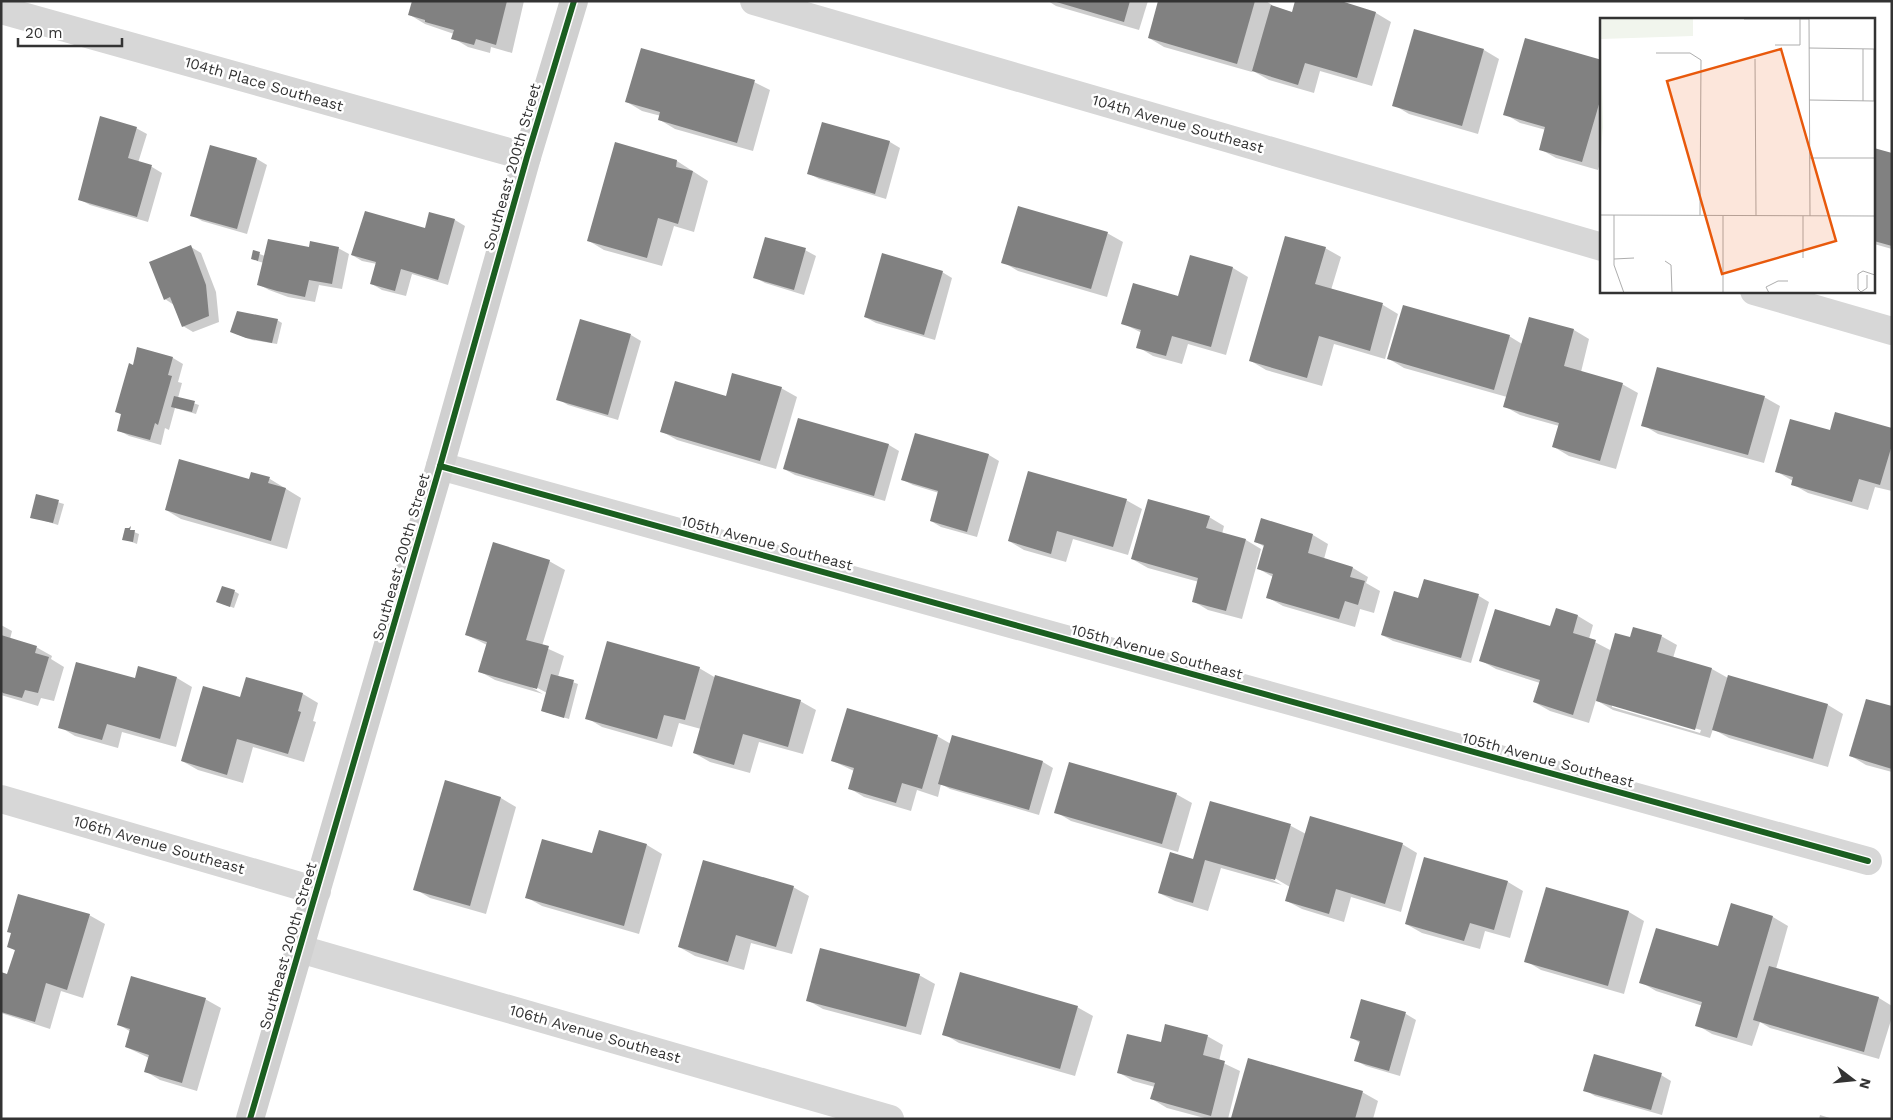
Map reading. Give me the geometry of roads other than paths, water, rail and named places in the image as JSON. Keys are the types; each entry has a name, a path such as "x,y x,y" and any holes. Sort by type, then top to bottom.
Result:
{"street":[{"name":"Southeast 200th Street","path":"250,1119 440,466 527,157 574,1"},
{"name":"104th Avenue Southeast","path":"754,1 1600,246"},
{"name":"104th Place Southeast","path":"1,10 527,157"},
{"path":"1757,292 1892,331"},
{"name":"105th Avenue Southeast","path":"440,466 1868,861"},
{"name":"106th Avenue Southeast","path":"1,799 317,892"},
{"name":"106th Avenue Southeast","path":"300,949 818,1109 890,1119"}]}
